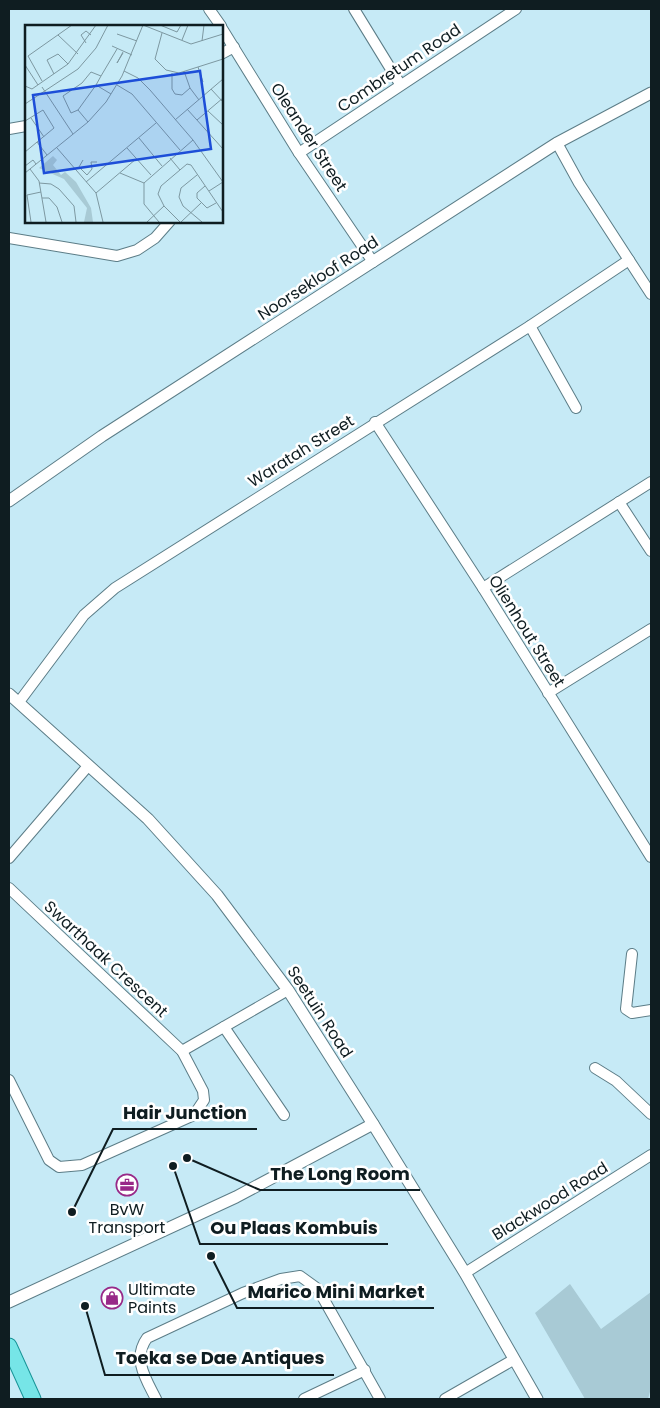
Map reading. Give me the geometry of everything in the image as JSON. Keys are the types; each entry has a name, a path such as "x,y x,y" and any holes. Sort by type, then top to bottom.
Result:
{"main road":[{"path":"9,1346 32,1399"}],"street":[{"name":"Oleander Street","path":"209,9 220,25"},
{"path":"354,9 400,84"},
{"name":"Combretum Road","path":"299,153 400,84 516,9"},
{"name":"Oleander Street","path":"222,29 299,153 373,262"},
{"path":"222,53 234,47"},
{"name":"Noorsekloof Road","path":"9,501 102,436 556,143 651,93"},
{"path":"9,129 25,126"},
{"path":"556,143 579,184 651,294"},
{"path":"9,238 117,256 137,250 156,238 169,222"},
{"name":"Waratah Street","path":"19,702 84,615 115,588 375,422 530,326 629,260"},
{"path":"530,326 576,408"},
{"name":"Olienhout Street","path":"375,422 483,588 651,857"},
{"path":"483,588 651,482"},
{"path":"619,502 651,551"},
{"path":"548,693 651,631"},
{"name":"Seetuin Road","path":"9,694 148,819 217,895 288,990 465,1273 537,1399"},
{"path":"9,858 88,766"},
{"name":"Swarthaak Crescent","path":"9,888 182,1051 204,1094 204,1100 194,1115 82,1165 71,1168 59,1167 49,1160 9,1080"},
{"path":"632,954 626,1009 632,1013 651,1010"},
{"path":"182,1051 288,990"},
{"path":"224,1027 284,1114"},
{"path":"595,1068 616,1081 651,1114"},
{"path":"9,1302 236,1197 373,1124"},
{"name":"Blackwood Road","path":"465,1273 651,1155"},
{"path":"156,1399 141,1367 140,1351 147,1338 243,1293 293,1276 305,1279 318,1289 380,1399"},
{"path":"445,1399 513,1360"},
{"path":"304,1399 365,1370"}],"shaded area":[{"path":"570,1284 601,1329 651,1292 651,1388 648,1399 585,1399 535,1313"}],"place":[{"name":"The Long Room","path":"187,1158"},
{"name":"Ou Plaas Kombuis","path":"173,1166"},
{"name":"BvW Transport","path":"127,1185"},
{"name":"Hair Junction","path":"72,1212"},
{"name":"Marico Mini Market","path":"211,1256"},
{"name":"Ultimate Paints","path":"112,1298"},
{"name":"Toeka se Dae Antiques","path":"85,1306"}]}
